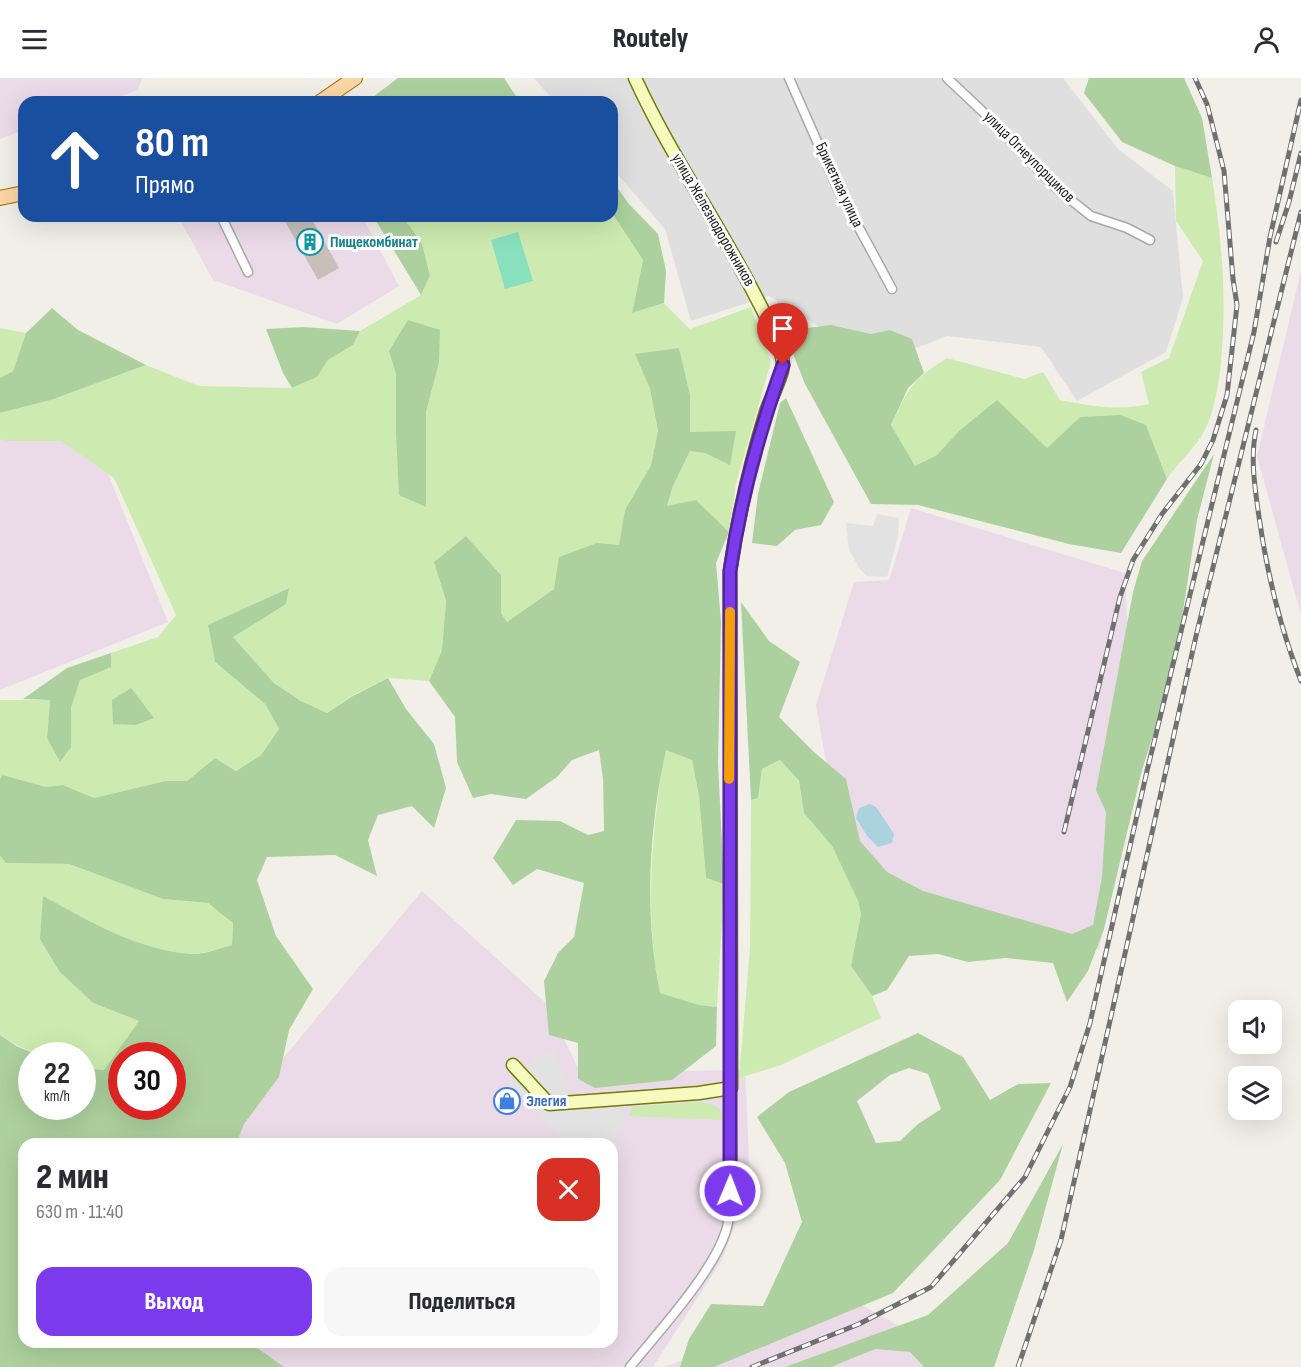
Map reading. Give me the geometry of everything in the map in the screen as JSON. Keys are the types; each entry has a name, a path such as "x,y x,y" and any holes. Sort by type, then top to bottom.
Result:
{"main road":[{"path":"329,96 355,78"},
{"path":"0,198 18,194"}],"street":[{"name":"улица Железнодорожников","path":"635,78 654,119 735,253 773,330 783,365 750,470 737,525 730,571 731,1088"},
{"name":"Брикетная улица","path":"789,78 838,189 891,289"},
{"name":"улица Огнеупорщиков","path":"947,78 1056,188 1082,209 1091,216 1127,228 1149,240"},
{"path":"224,222 248,272"},
{"path":"513,1065 549,1104 699,1093 731,1088 730,1191 726,1230 714,1258 630,1367"}],"shaded area":[{"path":"0,78 142,78 138,90 122,96 18,96 18,132 0,139"},
{"path":"534,78 1063,78 1118,149 1173,191 1183,298 1166,352 1077,401 1041,347 947,336 878,363 769,296 691,321 665,229 618,175 618,96 550,96"},
{"path":"181,222 365,222 399,286 337,324 213,280"},
{"path":"1301,271 1301,615 1257,456"},
{"path":"75,392 168,622 0,690 0,418"},
{"path":"911,508 1125,573 1135,794 1099,950 847,882 816,705 854,582 889,580"},
{"path":"877,514 899,518 898,536 887,577 867,576 849,550 846,523 873,526"},
{"path":"422,891 547,1004 580,1072 745,1070 750,1182 722,1260 653,1367 226,1367 221,1348 618,1348 618,1138 217,1138"},
{"path":"554,1050 572,1097 627,1094 625,1119 614,1138 563,1138 508,1084 537,1057"},
{"path":"854,1301 932,1344 926,1367 663,1367"}],"green space":[{"path":"398,78 504,78 516,96 374,96"},
{"path":"1089,78 1184,78 1202,118 1212,178 1175,166 1122,142 1084,93"},
{"path":"1175,166 1212,178 1221,247 1224,315 1219,378 1209,420 1197,442 1167,479 1146,425 1080,417 1047,448 959,431 937,455 915,466 891,426 912,386 947,358 1024,379 1043,372 1060,400 1093,406 1116,407 1149,404 1141,372 1169,358 1203,261 1176,221"},
{"path":"618,188 629,204 658,234 666,271 664,303 632,313 643,260 618,222"},
{"path":"377,222 406,222 422,243 430,276 421,295"},
{"path":"406,222 618,222 643,260 632,313 664,303 690,329 751,307 771,362 736,484 729,532 696,500 667,507 673,486 690,451 705,453 730,464 690,432 690,395 636,355 650,389 658,431 651,465 625,510 619,546 597,543 554,589 507,622 501,614 501,575 466,536 434,562 446,601 442,650 429,681 388,678 351,696 327,713 301,701 274,683 232,636 257,620 288,588 208,626 215,662 265,704 279,729 261,755 236,771 215,758 187,781 165,781 94,798 63,785 46,787 4,775 0,779 0,700 50,700 47,738 71,747 71,708 80,679 110,667 111,653 158,637 176,615 114,478 61,441 0,439 0,413 51,400 146,365 199,386 292,388 317,377 328,360 353,345 360,331 421,295 430,276 422,243","holes":["439,363 426,412 426,507 396,433 396,374"]},
{"path":"518,232 533,281 505,289 491,240"},
{"path":"52,308 78,330 146,365 51,400 0,413 0,378 13,371 26,333"},
{"path":"408,320 440,330 439,363 426,412 426,507 399,495 396,374 389,351"},
{"path":"831,325 871,334 890,330 912,339 924,373 908,388 891,425 915,466 937,455 959,431 997,400 1047,448 1080,417 1120,415 1146,425 1167,479 1121,553 1069,544 918,505 871,504 805,384 784,331"},
{"path":"303,327 360,331 353,345 328,360 317,377 292,388 283,373 266,329"},
{"path":"0,328 26,333 13,371 0,378"},
{"path":"679,348 690,395 690,432 736,431 730,465 705,453 690,451 673,486 667,506 696,500 729,532 716,563 721,622 718,763 724,884 706,878 699,796 692,760 666,750 652,840 650,902 660,993 699,1005 717,1007 716,1046 672,1080 595,1088 578,1079 578,1043 549,1035 544,981 558,953 574,937 584,883 537,869 513,885 493,858 516,820 560,821 588,835 604,831 603,779 599,750 572,760 557,777 526,799 491,794 473,798 457,762 455,717 429,681 442,650 446,601 434,562 466,536 501,575 501,613 507,622 554,589 559,557 597,543 619,545 625,510 651,465 658,431 650,389 635,354"},
{"path":"786,398 834,502 821,525 795,530 777,546 752,543 758,494 780,403"},
{"path":"1214,454 1197,520 1174,670 1142,770 1104,929 1088,971 1067,1002 1053,963 1006,958 968,962 938,954 909,956 887,990 872,996 851,966 861,914 858,901 832,846 804,813 799,781 780,760 762,769 758,798 751,800 741,602 769,641 800,662 779,717 815,753 846,779 860,841 887,872 923,891 1072,934 1093,925 1102,877 1106,812 1096,790 1133,592 1142,561"},
{"path":"289,588 286,604 233,637 274,683 301,701 327,713 351,697 388,678 406,709 434,744 446,788 434,828 412,806 378,815 368,840 377,876 335,855 267,857 257,880 276,936 313,989 289,1030 279,1077 244,1124 238,1138 18,1138 18,1348 257,1348 284,1367 0,1367 0,1035 18,1047 18,1120 96,1120 96,1070 104,1070 108,1064 108,1120 186,1120 186,1042 124,1042 139,1021 93,1003 59,971 40,939 43,896 114,933 152,947 191,954 232,945 233,923 208,903 163,899 69,864 6,863 0,856 0,779 3,775 46,787 63,785 94,798 165,781 187,781 215,758 236,771 261,755 279,729 265,704 215,662 208,625"},
{"path":"111,653 111,667 80,680 71,708 71,747 60,762 47,738 50,700 23,699 67,668"},
{"path":"131,688 154,718 136,725 113,724 112,700"},
{"path":"665,749 692,759 699,796 706,878 724,884 717,1007 699,1005 660,993 655,963 651,902 653,840"},
{"path":"780,760 799,782 804,813 832,846 858,901 861,914 851,966 872,996 881,1018 781,1065 739,1078 750,947 751,800 758,798 762,769"},
{"path":"0,856 6,863 69,864 163,899 208,903 233,922 232,945 191,954 171,952 114,933 43,897 93,1003 139,1021 124,1042 108,1042 108,1065 104,1071 96,1070 96,1042 18,1042 18,1045 0,1035"},
{"path":"918,1033 963,1057 990,1100 1018,1084 1051,1083 1000,1180 893,1293 714,1367 680,1367 689,1339 711,1304 763,1306 802,1222 785,1163 757,1117 789,1092","holes":["909,1068 928,1074 941,1109 918,1124 900,1141 876,1143 857,1101 890,1075"]},
{"path":"699,1102 712,1104 719,1108 723,1120 629,1116 632,1108 638,1106"},
{"path":"1063,1144 1034,1250 994,1367 924,1367 910,1352 875,1349 831,1367 785,1367 928,1315 1008,1243"}],"water":[{"path":"870,804 876,807 894,834 892,843 878,847 868,837 856,818 859,808"}],"building":[{"name":"Пищекомбинат","path":"285,222 313,222 339,268 318,280"}],"railway":[{"path":"1064,832 1120,597 1133,560 1162,514 1201,464 1213,440 1227,395 1237,305 1224,171 1207,104 1195,78"},
{"path":"752,1367 859,1324 931,1287 1025,1177 1070,1087 1090,1023 1147,771 1254,332 1270,237 1301,100"},
{"path":"1276,242 1301,153"},
{"path":"1018,1367 1061,1240 1196,636 1301,212"},
{"path":"1256,430 1253,452 1254,473 1262,538 1281,621 1301,681"}],"slow traffic":[{"path":"729,779 730,612"}],"place":[{"name":"Пищекомбинат","path":"310,242"},
{"name":"Элегия","path":"507,1101"}],"route":[{"path":"730,1191 730,571 737,525 750,470 783,365"}]}
